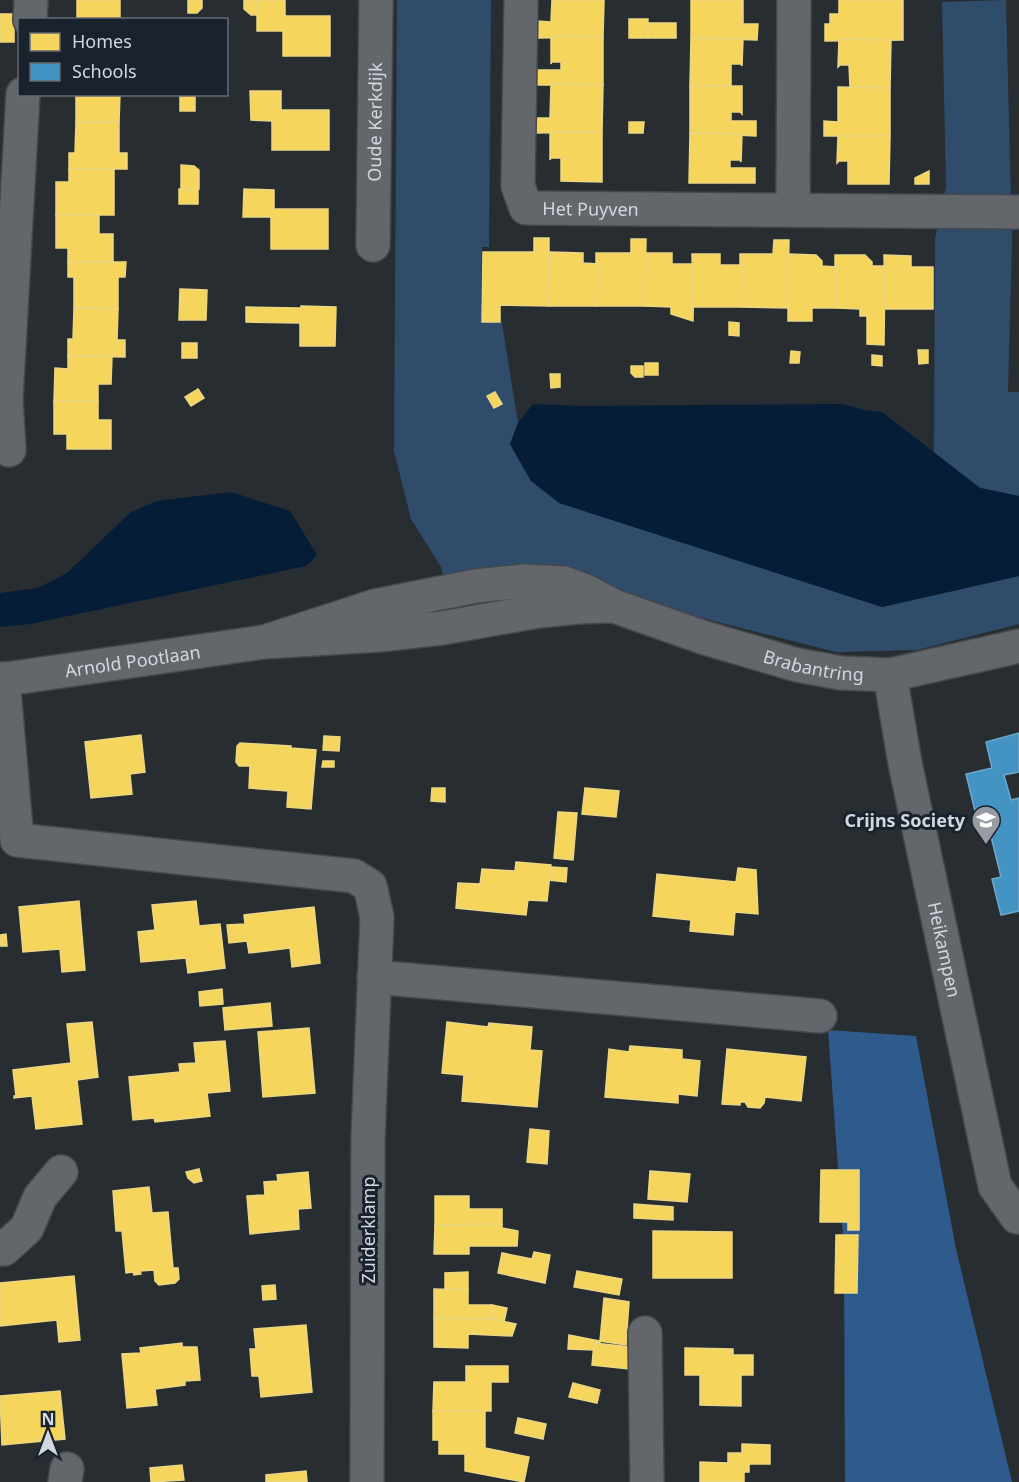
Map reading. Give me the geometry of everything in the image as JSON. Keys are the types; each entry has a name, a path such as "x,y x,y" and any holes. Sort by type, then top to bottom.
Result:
{"street":[{"path":"30,18 31,0"},
{"name":"Oude Kerkdijk","path":"373,245 376,0"},
{"name":"Het Puyven","path":"521,0 518,186 526,208 1019,212"},
{"path":"793,209 794,0"},
{"path":"9,450 3,399 14,110"},
{"name":"Brabantring","path":"437,593 476,585 524,581 564,583 588,592 614,606 705,638 797,665 841,673 890,675 1019,646"},
{"name":"Arnold Pootlaan","path":"264,642 375,606 437,593"},
{"name":"Brabantring","path":"442,628 539,611 614,606"},
{"name":"Arnold Pootlaan","path":"2,680 264,642 379,635 442,628"},
{"name":"Heikampen","path":"890,675 905,763 995,1186 1019,1217"},
{"name":"Zuiderklamp","path":"2,680 9,845 354,876 370,886 377,917 368,1138 367,1482"},
{"path":"374,977 820,1016"},
{"path":"0,1249 4,1249 27,1228 40,1197 61,1172"},
{"path":"645,1333 647,1482"}],"shaded area":[{"path":"397,0 491,0 489,247 482,247 481,304 499,305 518,423 510,444 531,481 560,503 882,607 1019,576 1019,624 917,650 836,652 651,605 444,581 441,567 411,519 394,451"},
{"path":"1006,0 1012,240 1008,392 1019,392 1019,496 980,488 934,453 935,239 946,187 942,2"},
{"path":"533,404 583,406 842,404 882,412 980,488 1019,496 1019,576 882,607 559,503 531,481 510,444 518,423"},
{"path":"231,492 290,511 317,555 306,566 30,624 0,627 0,593 38,588 67,573 131,512 157,501"},
{"path":"828,1030 916,1036 956,1249 1012,1482 845,1482 844,1250"}],"building: Homes":[{"path":"77,0 120,0 120,18 77,18"},
{"path":"188,0 202,0 202,8 197,13 188,13"},
{"path":"244,0 257,0 257,15 251,15 244,9"},
{"path":"257,0 285,0 285,16 330,16 330,56 283,56 283,31 257,31"},
{"path":"552,0 604,0 603,37 537,38 537,21 551,22"},
{"path":"691,0 743,0 743,24 758,24 757,40 691,38"},
{"path":"839,0 903,0 903,40 825,41 825,24 830,24 830,14 839,14"},
{"path":"0,14 14,14 14,42 0,42"},
{"path":"629,19 648,19 648,38 629,38"},
{"path":"648,23 676,23 676,38 648,38"},
{"path":"551,36 603,37 603,85 537,85 537,70 561,70 561,62 551,64"},
{"path":"691,38 743,39 742,66 731,64 731,86 690,86"},
{"path":"839,39 891,40 890,88 850,87 849,65 838,67"},
{"path":"551,84 603,85 602,132 536,133 536,118 550,118"},
{"path":"690,86 742,86 742,114 731,112 731,121 756,121 756,136 690,133"},
{"path":"838,87 890,88 890,136 824,136 824,121 838,122"},
{"path":"250,91 281,91 281,110 329,110 329,150 272,150 272,121 251,120"},
{"path":"76,96 120,96 119,122 76,122"},
{"path":"180,96 195,96 195,111 180,111"},
{"path":"76,122 119,122 119,153 127,153 127,169 69,169 69,153 75,153"},
{"path":"629,122 644,122 643,133 629,133"},
{"path":"550,132 602,132 602,182 561,181 561,158 550,160"},
{"path":"690,133 742,134 741,162 730,160 730,168 755,168 755,183 689,183"},
{"path":"838,136 890,136 889,184 848,184 848,161 837,163"},
{"path":"181,165 194,166 199,170 199,189 181,189"},
{"path":"69,169 114,169 114,215 56,215 56,182 69,182"},
{"path":"929,171 929,184 915,184 915,178"},
{"path":"179,189 198,189 198,204 179,204"},
{"path":"244,189 274,190 274,209 328,209 328,249 271,249 271,217 243,217"},
{"path":"56,215 99,215 99,234 113,234 113,262 68,262 68,248 56,248"},
{"path":"534,238 549,238 549,306 500,305 500,322 482,322 483,252 534,252"},
{"path":"631,239 646,239 645,306 597,306 596,253 631,253"},
{"path":"774,240 789,240 788,308 741,307 740,254 773,254"},
{"path":"550,252 583,253 583,263 598,264 597,306 549,306"},
{"path":"646,253 672,253 672,264 694,264 693,321 671,314 671,307 645,306"},
{"path":"692,254 720,254 720,265 742,265 741,307 693,307"},
{"path":"788,254 816,255 822,261 822,266 837,267 837,308 812,308 812,321 788,321"},
{"path":"835,255 865,255 872,262 872,266 885,266 884,345 867,344 867,316 860,316 860,309 837,308"},
{"path":"884,255 911,256 911,267 933,267 933,309 885,309"},
{"path":"68,262 126,262 125,277 118,277 118,309 74,308 74,277 68,277"},
{"path":"180,289 207,290 206,320 179,320"},
{"path":"301,306 336,307 335,346 300,346 300,323 246,322 246,307 301,308"},
{"path":"74,308 118,309 117,340 125,340 125,357 68,356 68,339 73,339"},
{"path":"729,322 739,323 739,336 729,335"},
{"path":"182,343 197,343 197,358 182,358"},
{"path":"918,350 928,350 928,363 919,364"},
{"path":"791,351 800,352 799,363 790,363"},
{"path":"872,355 882,356 882,366 872,365"},
{"path":"68,356 112,356 111,384 98,384 98,401 54,401 55,368 68,369"},
{"path":"645,363 658,363 658,375 645,375"},
{"path":"631,366 643,366 643,377 635,377 631,373"},
{"path":"550,374 560,374 560,387 551,388"},
{"path":"198,389 204,398 191,406 185,397"},
{"path":"495,392 502,404 494,408 487,396"},
{"path":"54,401 98,401 98,420 111,420 111,449 67,449 67,434 54,434"},
{"path":"141,735 145,772 130,774 132,794 91,798 85,742"},
{"path":"324,736 340,737 339,751 323,750"},
{"path":"240,743 316,750 311,809 287,807 288,791 249,788 250,766 239,766 236,762 237,746"},
{"path":"323,761 334,761 334,767 322,767"},
{"path":"432,788 445,788 445,802 431,801"},
{"path":"585,788 619,791 616,817 582,814"},
{"path":"558,812 577,813 573,860 554,858"},
{"path":"516,862 551,865 547,901 528,900 526,915 456,908 458,883 480,884 482,869 515,871"},
{"path":"551,867 567,868 566,882 549,880"},
{"path":"738,868 756,870 758,914 735,912 733,935 690,931 691,920 653,916 657,874 736,882"},
{"path":"79,901 85,970 62,972 60,949 23,952 19,907"},
{"path":"196,901 199,926 220,924 225,968 188,973 186,958 141,962 138,932 155,930 152,905"},
{"path":"314,907 320,963 292,967 290,948 249,953 247,941 229,943 227,925 245,924 244,915"},
{"path":"6,934 7,946 0,946 0,935"},
{"path":"222,989 223,1004 200,1006 199,992"},
{"path":"270,1003 272,1026 225,1030 223,1008"},
{"path":"92,1022 98,1077 77,1080 82,1124 36,1129 32,1096 14,1098 16,1096 13,1070 71,1063 67,1024"},
{"path":"447,1022 488,1027 489,1023 532,1027 530,1050 542,1051 537,1107 462,1101 464,1075 442,1073"},
{"path":"309,1028 315,1093 263,1097 258,1032"},
{"path":"225,1041 230,1091 207,1093 210,1116 155,1122 154,1118 133,1120 129,1077 180,1072 179,1064 196,1063 194,1043"},
{"path":"630,1046 682,1050 682,1059 700,1061 697,1096 678,1094 678,1103 605,1097 609,1049 629,1052"},
{"path":"727,1049 806,1057 801,1101 765,1097 760,1108 748,1107 745,1102 740,1102 740,1105 722,1104"},
{"path":"530,1129 549,1131 547,1164 527,1162"},
{"path":"199,1169 202,1181 194,1183 188,1178 186,1172"},
{"path":"821,1170 859,1170 859,1230 848,1230 848,1222 820,1222"},
{"path":"650,1171 690,1174 687,1202 648,1199"},
{"path":"308,1172 311,1208 298,1209 299,1229 250,1234 247,1196 265,1195 264,1182 278,1181 277,1175"},
{"path":"149,1187 152,1213 168,1212 173,1268 178,1268 179,1279 175,1283 159,1285 155,1281 154,1270 140,1271 141,1274 134,1275 133,1272 126,1273 122,1231 116,1231 113,1191"},
{"path":"435,1196 469,1196 469,1209 502,1209 502,1224 435,1225"},
{"path":"634,1204 673,1207 673,1220 634,1218"},
{"path":"502,1224 502,1228 518,1231 517,1246 469,1246 469,1254 434,1254 435,1225"},
{"path":"653,1231 732,1232 732,1278 653,1278"},
{"path":"836,1235 858,1235 857,1293 835,1293"},
{"path":"534,1252 550,1255 545,1283 498,1273 502,1253 532,1259"},
{"path":"577,1271 622,1279 619,1295 574,1287"},
{"path":"468,1272 468,1290 445,1289 445,1273"},
{"path":"74,1276 80,1340 59,1342 57,1320 0,1326 0,1283"},
{"path":"275,1285 276,1299 263,1300 262,1286"},
{"path":"434,1289 468,1290 468,1305 492,1305 492,1319 434,1318"},
{"path":"604,1298 629,1302 626,1345 600,1341"},
{"path":"492,1305 507,1308 504,1322 492,1319"},
{"path":"434,1318 492,1319 516,1324 512,1336 468,1334 468,1348 434,1347"},
{"path":"306,1325 312,1392 261,1397 259,1376 252,1376 250,1349 256,1349 254,1329"},
{"path":"569,1335 600,1341 600,1343 594,1343 594,1350 568,1349"},
{"path":"182,1343 182,1347 197,1347 200,1380 185,1381 185,1385 155,1389 157,1405 127,1408 122,1354 141,1353 140,1348"},
{"path":"594,1343 631,1347 629,1369 592,1365"},
{"path":"685,1348 733,1349 733,1355 753,1355 753,1375 741,1375 741,1406 700,1405 700,1375 685,1375"},
{"path":"466,1366 508,1366 508,1382 491,1382 491,1411 433,1411 434,1382 466,1382"},
{"path":"573,1383 600,1390 597,1403 569,1397"},
{"path":"60,1391 65,1439 2,1445 0,1396"},
{"path":"433,1411 485,1411 485,1448 529,1457 524,1482 465,1471 465,1454 439,1454 439,1440 433,1440"},
{"path":"518,1418 546,1424 543,1439 515,1433"},
{"path":"742,1444 770,1445 770,1464 749,1464 749,1472 744,1472 744,1482 700,1482 700,1462 728,1463 728,1453 742,1453"},
{"path":"182,1465 184,1480 151,1482 150,1468"},
{"path":"306,1471 307,1482 266,1482 266,1475"}],"building: Schools":[{"path":"1019,733 1019,772 1004,775 1011,800 1019,798 1019,911 1001,915 992,879 1001,877 984,808 975,811 966,774 992,768 986,742"}],"place":[{"name":"Crijns Society","path":"986,846"}]}
